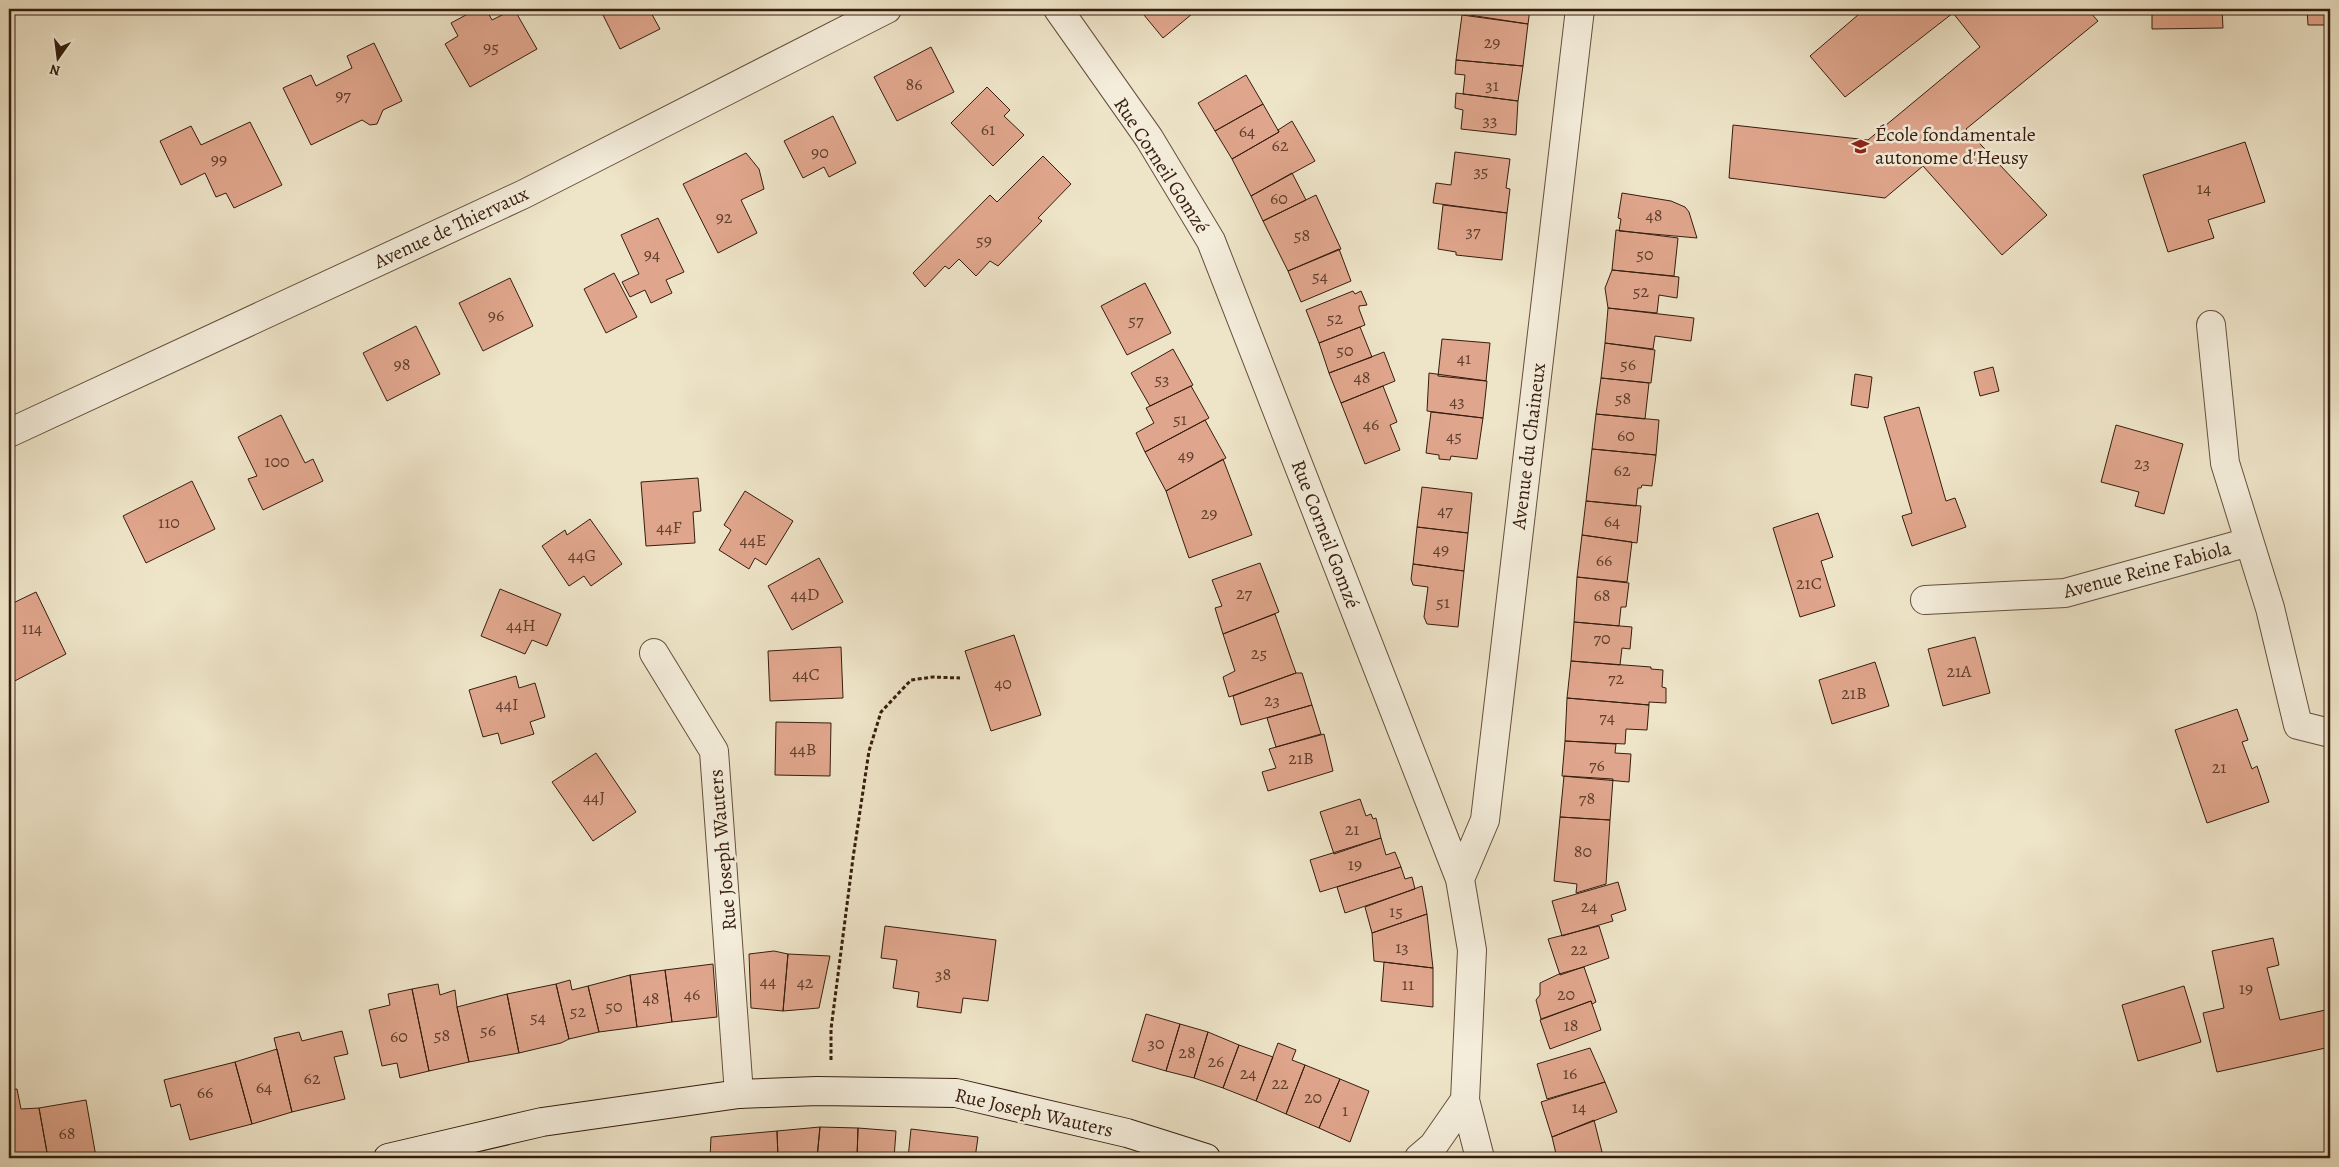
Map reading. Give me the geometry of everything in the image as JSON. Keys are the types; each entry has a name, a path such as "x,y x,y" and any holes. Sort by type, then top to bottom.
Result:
{"street":[{"name":"Avenue de Thiervaux","path":"9,433 524,194 886,9"},
{"name":"Rue Corneil Gomzé","path":"1058,9 1149,138 1211,241 1460,880 1472,950 1464,1100 1480,1158"},
{"name":"Avenue du Chaineux","path":"1460,880 1484,820 1580,9"},
{"name":"Avenue Reine Fabiola","path":"2211,325 2225,463 2270,608 2298,725 2330,733"},
{"name":"Avenue Reine Fabiola","path":"1925,600 2064,593 2249,542"},
{"name":"Rue Joseph Wauters","path":"654,653 714,751 739,1094"},
{"name":"Rue Joseph Wauters","path":"388,1158 542,1122 739,1094 831,1091 956,1093 1127,1133 1206,1158"},
{"path":"1419,1158 1433,1146 1464,1100"}],"path":[{"path":"831,1091 831,1029 840,952 869,751 880,712 911,680 933,677 960,678"}],"building":[{"path":"477,9 486,9 492,20 514,9 537,49 470,87 445,44 458,36 451,23"},
{"path":"600,9 649,9 660,29 620,49"},
{"path":"1139,9 1198,9 1163,38"},
{"path":"1464,9 1530,9 1528,24 1463,14"},
{"path":"1865,9 2087,9 2098,21 1966,129 2047,215 2002,255 1923,166 1885,198 1729,178 1733,125 1868,140 1980,47 1953,13 1845,97 1810,56"},
{"path":"2125,9 2222,9 2223,28 2152,29 2152,10 2125,12"},
{"path":"2307,9 2330,9 2330,38 2328,38 2327,25 2308,25"},
{"path":"1462,15 1528,24 1523,66 1456,60"},
{"path":"374,43 402,101 383,110 377,124 370,125 362,120 311,145 283,88 311,75 316,86 352,68 347,56"},
{"path":"931,47 954,92 897,121 874,77"},
{"path":"1456,60 1523,66 1518,101 1463,94 1465,75 1455,74"},
{"path":"1246,75 1263,104 1215,131 1198,103"},
{"path":"987,87 1010,110 1004,116 1024,135 993,166 951,123"},
{"path":"1456,93 1518,101 1516,135 1461,129 1463,110 1455,108"},
{"path":"1263,104 1279,132 1232,159 1215,131"},
{"path":"833,116 856,163 829,177 824,167 803,178 784,141"},
{"path":"1292,121 1315,161 1251,196 1232,159 1279,132 1278,130"},
{"path":"250,122 282,185 234,208 226,193 216,197 205,173 181,185 160,141 191,126 201,145"},
{"path":"2245,142 2265,202 2208,220 2214,238 2168,252 2143,175"},
{"path":"1455,152 1510,159 1506,188 1510,189 1507,213 1433,203 1436,183 1451,185"},
{"path":"746,153 759,169 764,189 741,200 757,233 718,253 683,184"},
{"path":"1043,156 1071,184 1038,218 1042,221 998,266 990,261 976,276 959,259 949,269 945,266 925,287 913,273 990,195 997,202"},
{"path":"1292,173 1306,200 1263,221 1251,196"},
{"path":"1622,193 1671,201 1685,207 1689,212 1697,238 1619,231 1621,219 1618,218"},
{"path":"1316,195 1341,249 1288,271 1263,221"},
{"path":"1443,205 1507,213 1502,260 1456,255 1456,252 1438,249"},
{"path":"658,218 684,272 666,280 672,293 651,303 645,290 630,297 622,282 639,274 621,235"},
{"path":"1616,230 1678,238 1674,276 1612,270"},
{"path":"1339,249 1351,281 1301,302 1288,271"},
{"path":"1612,270 1679,277 1677,298 1659,295 1657,313 1608,308 1605,288"},
{"path":"614,273 637,317 606,333 584,289"},
{"path":"510,278 533,326 483,351 459,303"},
{"path":"1145,283 1171,333 1127,355 1101,306"},
{"path":"1353,291 1355,294 1361,291 1367,305 1359,306 1365,325 1319,343 1306,310"},
{"path":"1608,308 1694,318 1691,341 1655,336 1653,349 1605,343"},
{"path":"416,326 440,374 387,401 363,353"},
{"path":"1360,327 1372,357 1329,373 1319,343"},
{"path":"1442,339 1490,343 1486,381 1438,376"},
{"path":"1605,343 1655,350 1651,383 1601,378"},
{"path":"1173,349 1193,385 1150,406 1131,373"},
{"path":"1384,352 1395,381 1341,403 1329,373"},
{"path":"1993,367 1999,391 1980,396 1974,372"},
{"path":"1429,373 1487,381 1483,418 1427,411"},
{"path":"1855,374 1872,377 1868,408 1851,405"},
{"path":"1601,378 1649,383 1645,419 1596,414"},
{"path":"1191,386 1209,418 1145,452 1136,433 1154,423 1146,408"},
{"path":"1383,386 1397,422 1390,425 1400,450 1365,464 1341,403"},
{"path":"1919,407 1946,501 1955,498 1966,527 1912,546 1902,516 1912,513 1884,417"},
{"path":"1431,412 1483,418 1477,459 1451,456 1450,460 1439,459 1439,455 1426,453"},
{"path":"1596,414 1659,420 1656,455 1592,449"},
{"path":"281,415 305,463 313,459 323,481 263,510 248,479 257,476 238,437"},
{"path":"1205,420 1226,458 1166,491 1145,452"},
{"path":"2116,425 2183,444 2164,514 2135,506 2139,492 2101,482"},
{"path":"1592,449 1656,455 1652,486 1642,485 1641,488 1638,488 1636,506 1586,501"},
{"path":"1223,459 1252,535 1189,558 1166,491"},
{"path":"698,478 701,511 693,512 695,543 646,546 641,482"},
{"path":"192,481 215,529 146,563 123,516"},
{"path":"1422,487 1472,493 1468,533 1417,527"},
{"path":"745,491 793,521 766,565 755,558 749,569 719,550 731,530 724,525"},
{"path":"1586,501 1641,506 1637,543 1582,535"},
{"path":"1818,513 1833,557 1821,561 1835,606 1800,617 1773,528"},
{"path":"590,519 622,564 591,586 584,576 569,586 542,546 565,530 567,535"},
{"path":"1417,527 1468,533 1464,571 1413,564"},
{"path":"1582,535 1632,542 1627,582 1577,577"},
{"path":"819,558 843,602 792,630 768,586"},
{"path":"1260,563 1279,612 1223,634 1215,608 1222,606 1212,580"},
{"path":"1413,564 1464,571 1458,627 1427,624 1424,617 1428,587 1413,585 1411,579"},
{"path":"1577,577 1629,583 1626,607 1621,607 1619,626 1574,622"},
{"path":"500,589 561,614 547,646 532,640 525,654 481,636"},
{"path":"36,592 66,654 9,684 9,605"},
{"path":"1275,614 1296,673 1229,697 1223,677 1235,671 1223,634"},
{"path":"1574,622 1632,627 1630,649 1622,648 1620,665 1571,661"},
{"path":"1014,635 1041,715 991,731 965,651"},
{"path":"1975,637 1990,693 1943,706 1928,649"},
{"path":"841,647 843,698 770,701 768,651"},
{"path":"1571,661 1651,667 1651,669 1663,670 1662,687 1666,688 1666,703 1649,702 1649,705 1567,698"},
{"path":"1875,662 1889,706 1832,724 1819,680"},
{"path":"1296,673 1302,673 1312,705 1241,725 1233,696"},
{"path":"516,676 519,688 535,683 545,717 530,722 534,734 501,744 498,733 483,737 469,690"},
{"path":"1567,698 1649,705 1647,730 1626,729 1625,744 1565,741"},
{"path":"1312,705 1321,734 1276,747 1267,718"},
{"path":"2237,709 2248,740 2242,742 2252,769 2257,766 2269,802 2207,823 2175,730"},
{"path":"776,722 831,723 830,776 775,775"},
{"path":"1324,734 1333,771 1268,791 1262,772 1276,768 1269,749"},
{"path":"1565,741 1616,744 1615,753 1631,754 1629,782 1562,776"},
{"path":"596,753 636,812 593,841 552,782"},
{"path":"1564,776 1613,779 1610,820 1560,817"},
{"path":"1360,799 1366,816 1371,814 1373,819 1376,818 1381,838 1334,854 1320,812"},
{"path":"1560,817 1610,820 1606,884 1576,893 1577,884 1554,881"},
{"path":"1381,838 1386,855 1395,852 1401,867 1320,892 1310,860"},
{"path":"1401,867 1405,879 1412,877 1415,889 1345,913 1337,887"},
{"path":"1618,882 1626,910 1611,915 1613,921 1562,936 1552,901"},
{"path":"1422,886 1427,914 1372,933 1365,907"},
{"path":"1427,914 1433,968 1374,961 1372,933"},
{"path":"885,926 996,940 988,1001 963,998 961,1013 917,1007 919,992 893,988 897,960 881,958"},
{"path":"1599,926 1609,958 1560,975 1548,939"},
{"path":"2273,938 2279,965 2267,968 2280,1020 2330,1009 2330,1047 2217,1072 2203,1013 2224,1008 2212,951"},
{"path":"774,951 788,954 783,1011 751,1008 749,954"},
{"path":"788,954 830,956 819,1008 783,1011"},
{"path":"1384,962 1433,968 1433,1007 1381,1001"},
{"path":"713,964 717,1017 672,1022 665,970"},
{"path":"1584,967 1596,1002 1592,1004 1591,1001 1541,1019 1536,1000 1540,995 1540,983 1559,974"},
{"path":"665,970 672,1022 637,1027 630,975"},
{"path":"630,975 637,1027 599,1032 588,986"},
{"path":"570,980 572,990 588,986 599,1032 569,1039 556,984"},
{"path":"438,984 440,995 455,990 469,1062 429,1071 412,989"},
{"path":"556,984 569,1039 561,1043 519,1053 507,994"},
{"path":"2184,986 2201,1042 2138,1061 2122,1005"},
{"path":"412,989 429,1071 400,1078 397,1063 382,1066 369,1010 390,1005 388,994"},
{"path":"507,994 519,1053 469,1062 457,1007"},
{"path":"1591,1001 1601,1030 1550,1049 1540,1020"},
{"path":"1146,1014 1180,1024 1166,1071 1132,1061"},
{"path":"1180,1024 1208,1032 1194,1078 1166,1071"},
{"path":"342,1031 348,1054 334,1057 345,1099 292,1112 274,1038 299,1032 302,1041"},
{"path":"1208,1032 1239,1045 1223,1088 1194,1078"},
{"path":"1278,1043 1296,1050 1292,1060 1305,1065 1286,1114 1256,1101"},
{"path":"1239,1045 1273,1057 1256,1101 1223,1088"},
{"path":"1590,1048 1605,1082 1547,1099 1537,1064"},
{"path":"277,1049 292,1112 252,1124 235,1062"},
{"path":"235,1062 252,1124 190,1140 180,1104 171,1107 164,1080"},
{"path":"1305,1065 1340,1079 1319,1128 1286,1114"},
{"path":"1340,1079 1369,1091 1350,1142 1319,1128"},
{"path":"1605,1082 1617,1112 1552,1137 1541,1102"},
{"path":"17,1089 21,1109 39,1108 48,1158 9,1158 9,1090"},
{"path":"86,1100 96,1157 48,1158 39,1108"},
{"path":"1594,1120 1602,1152 1583,1158 1557,1158 1552,1137"},
{"path":"820,1127 817,1158 778,1158 777,1131"},
{"path":"820,1127 858,1128 857,1158 817,1158"},
{"path":"858,1128 896,1131 894,1158 857,1158"},
{"path":"911,1129 978,1137 975,1158 908,1158"},
{"path":"777,1131 778,1158 710,1158 711,1137"},
{"path":"1602,1152 1605,1158 1583,1158"}],"place":[{"name":"École fondamentale autonome d'Heusy","path":"1861,146"}]}
